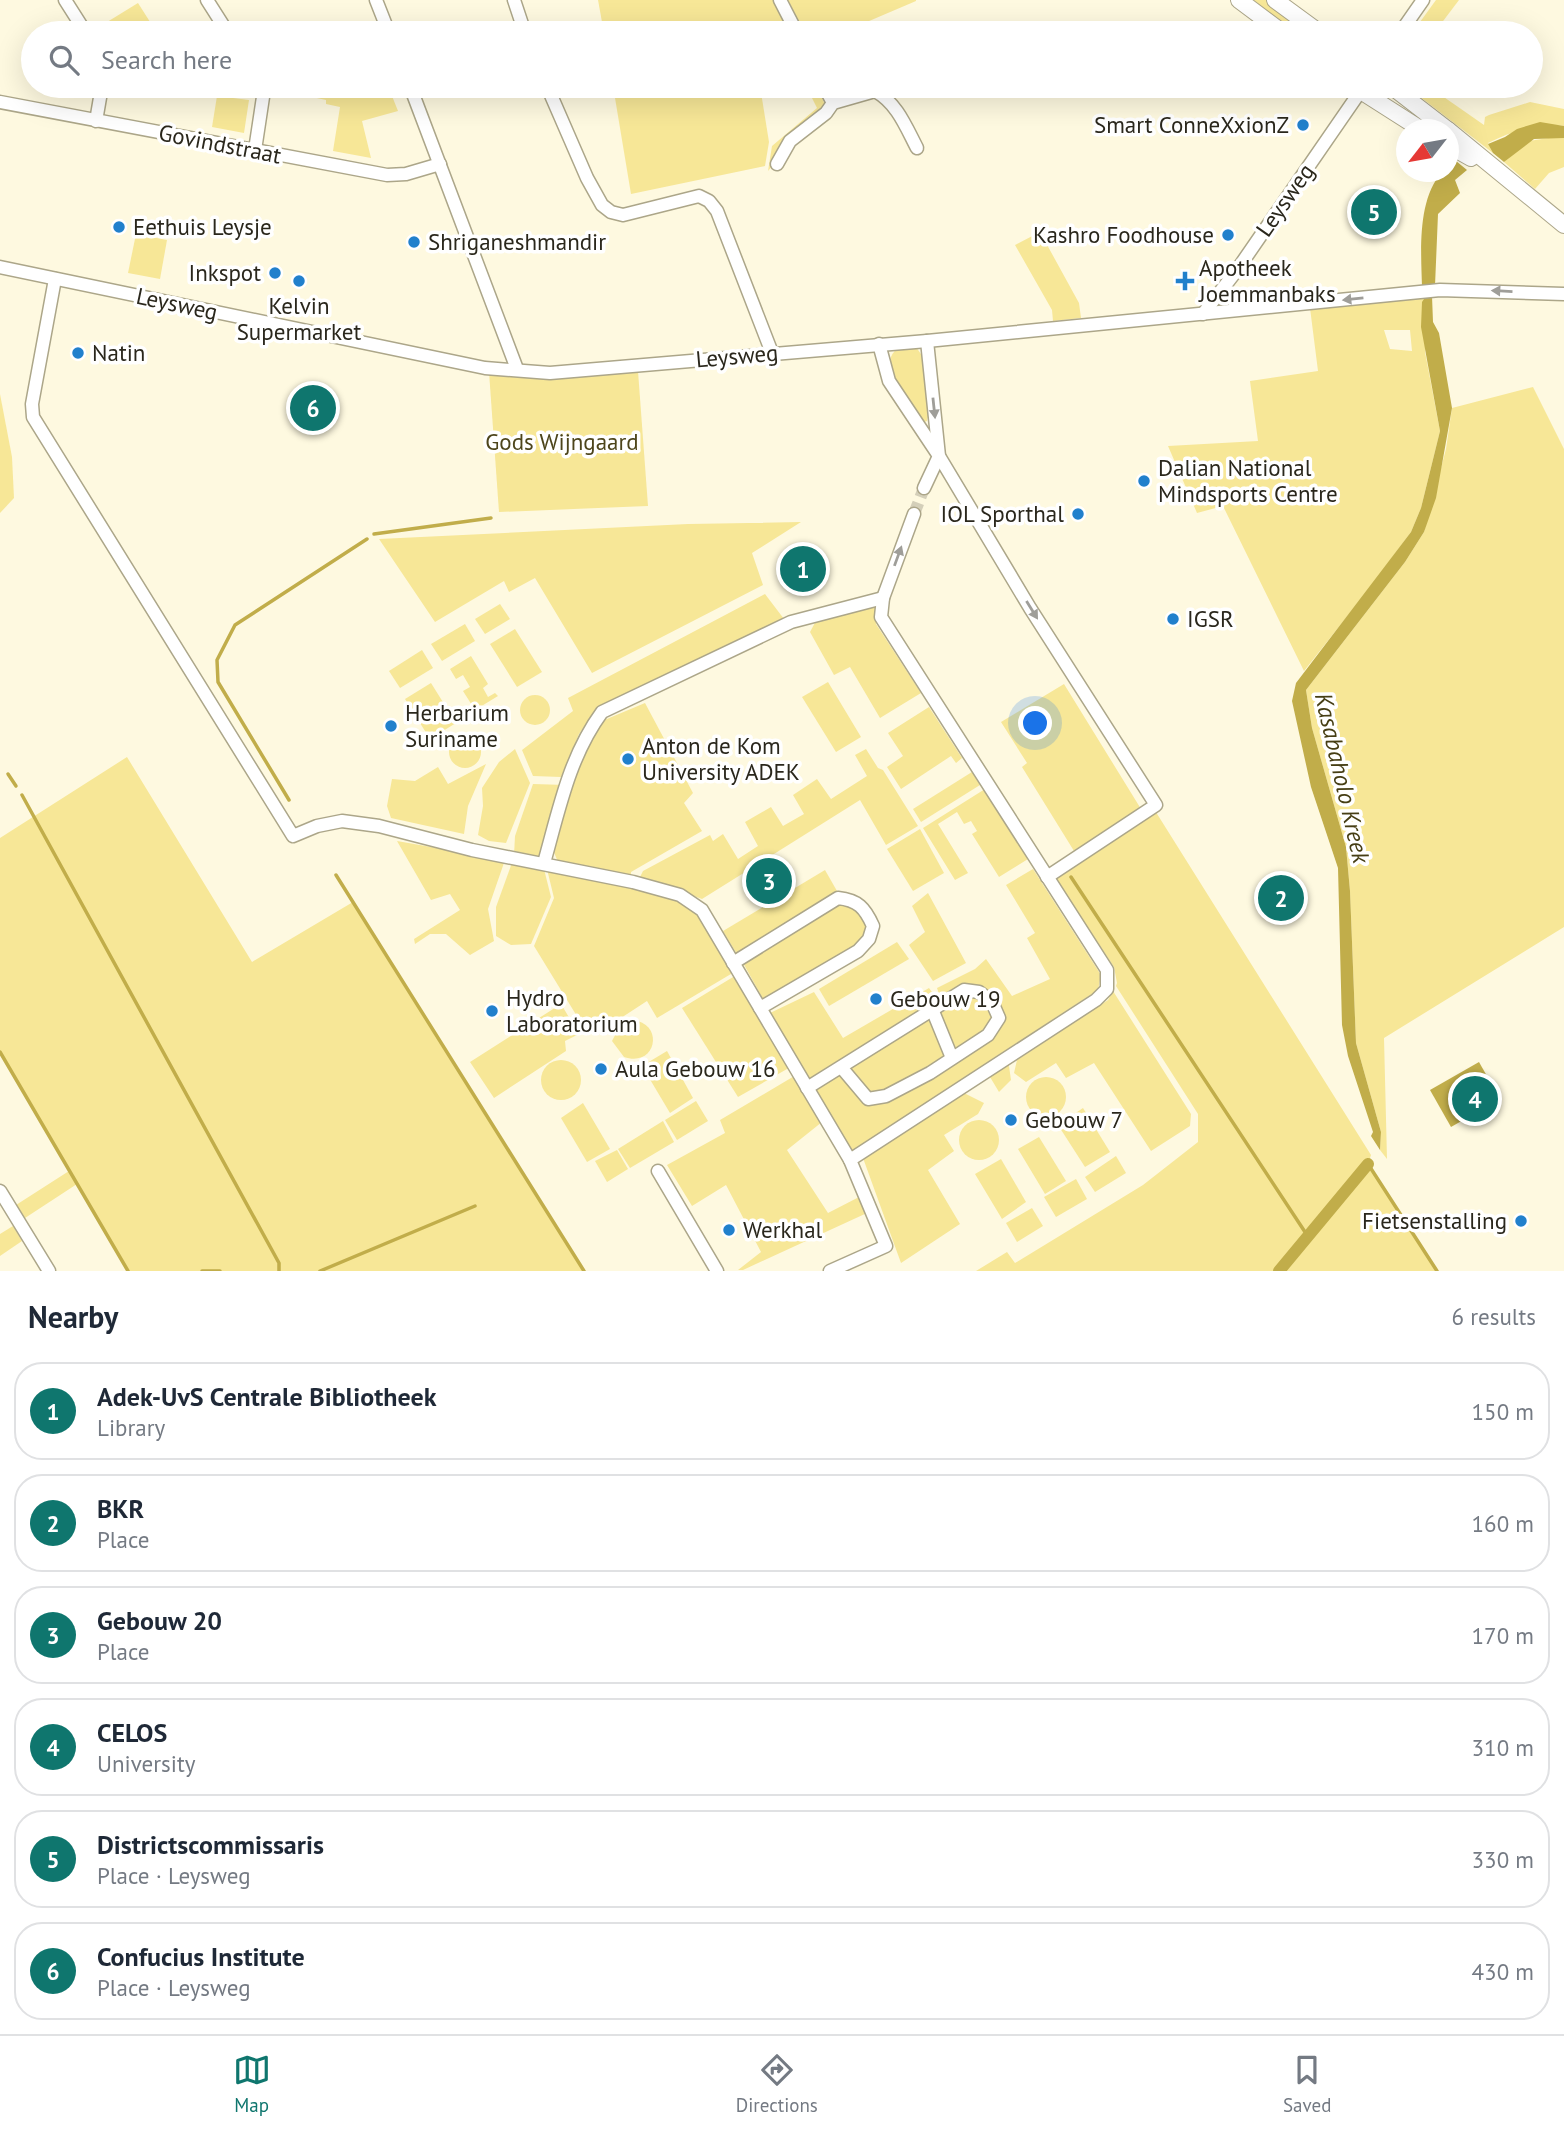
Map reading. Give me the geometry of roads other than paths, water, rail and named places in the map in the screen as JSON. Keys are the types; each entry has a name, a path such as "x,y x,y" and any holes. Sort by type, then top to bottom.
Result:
{"main road":[{"path":"1239,0 1267,21"},
{"path":"1275,0 1304,21"},
{"path":"1374,98 1406,119"},
{"path":"1407,98 1434,119"},
{"path":"1459,139 1564,225"},
{"path":"1459,152 1526,193"}],"street":[{"path":"65,0 78,21"},
{"path":"207,0 220,21"},
{"path":"376,0 384,21"},
{"path":"514,0 521,21"},
{"path":"780,0 791,21"},
{"path":"1409,21 1423,0"},
{"path":"96,121 100,98"},
{"path":"256,150 263,98"},
{"path":"415,98 517,369"},
{"path":"552,98 587,178 602,205 611,212 623,215 699,196 709,201 717,211 772,353"},
{"path":"830,98 833,103"},
{"path":"776,164 790,141 826,113 833,103 851,98"},
{"path":"888,98 917,148"},
{"name":"Leysweg","path":"0,267 485,368 550,373 1203,314 1237,270 1352,98"},
{"name":"Govindstraat","path":"0,102 387,175 406,174 440,164"},
{"path":"55,279 32,404 33,416 293,836 317,826 342,821 379,826 472,850 544,863 680,895 702,910 850,1160 886,1246 830,1271"},
{"path":"1203,314 1440,290 1564,294"},
{"path":"925,488 939,456 927,341"},
{"path":"879,344 889,382 939,456 1030,608 1156,805 1047,877"},
{"path":"850,1160 1096,1000 1107,989 1107,970 881,617 883,598 914,514"},
{"path":"544,863 571,765 587,732 602,712 791,621 883,598"},
{"path":"733,963 838,898 853,900 866,910 873,926 869,939 858,951 760,1008"},
{"path":"807,1088 964,990 979,992 992,1002 999,1017 988,1035 930,1073 886,1096 868,1099 841,1067"},
{"path":"932,1009 952,1058"},
{"path":"658,1171 717,1271"},
{"path":"0,1191 48,1271"}],"waterway":[{"path":"374,534 491,518"},
{"path":"289,800 218,682 217,660 235,625 367,539"},
{"path":"8,774 16,786"},
{"path":"22,795 279,1263 279,1271"},
{"path":"336,875 584,1271"},
{"path":"1071,877 1307,1235"},
{"path":"0,1052 128,1271"},
{"path":"1368,1164 1437,1271"},
{"name":"Kasabaholo Kreek","path":"1279,1271 1368,1164"},
{"path":"320,1271 475,1206"},
{"path":"202,1271 220,1271"}],"tunnel":[{"path":"914,514 924,488"}],"place":[{"name":"Smart ConneXxionZ","path":"1303,125"},
{"name":"Districtscommissaris","path":"1374,212"},
{"name":"Eethuis Leysje","path":"119,227"},
{"name":"Kashro Foodhouse","path":"1228,235"},
{"name":"Shriganeshmandir","path":"414,242"},
{"name":"Inkspot","path":"275,273"},
{"name":"Kelvin Supermarket","path":"299,281"},
{"name":"Apotheek Joemmanbaks","path":"1185,281"},
{"name":"Natin","path":"78,353"},
{"name":"Confucius Institute","path":"313,408"},
{"name":"Dalian National Mindsports Centre","path":"1144,481"},
{"name":"IOL Sporthal","path":"1078,514"},
{"name":"Adek-UvS Centrale Bibliotheek","path":"803,569"},
{"name":"IGSR","path":"1173,619"},
{"name":"Herbarium Suriname","path":"391,726"},
{"name":"Anton de Kom University ADEK","path":"628,759"},
{"name":"Gebouw 20","path":"769,881"},
{"name":"BKR","path":"1281,898"},
{"name":"Gebouw 19","path":"876,999"},
{"name":"Hydro Laboratorium","path":"492,1011"},
{"name":"Aula Gebouw 16","path":"601,1069"},
{"name":"CELOS","path":"1475,1099"},
{"name":"Gebouw 7","path":"1011,1120"},
{"name":"Fietsenstalling","path":"1521,1221"},
{"name":"Werkhal","path":"729,1230"}],"park label":[{"name":"Gods Wijngaard","path":"562,442"}]}
